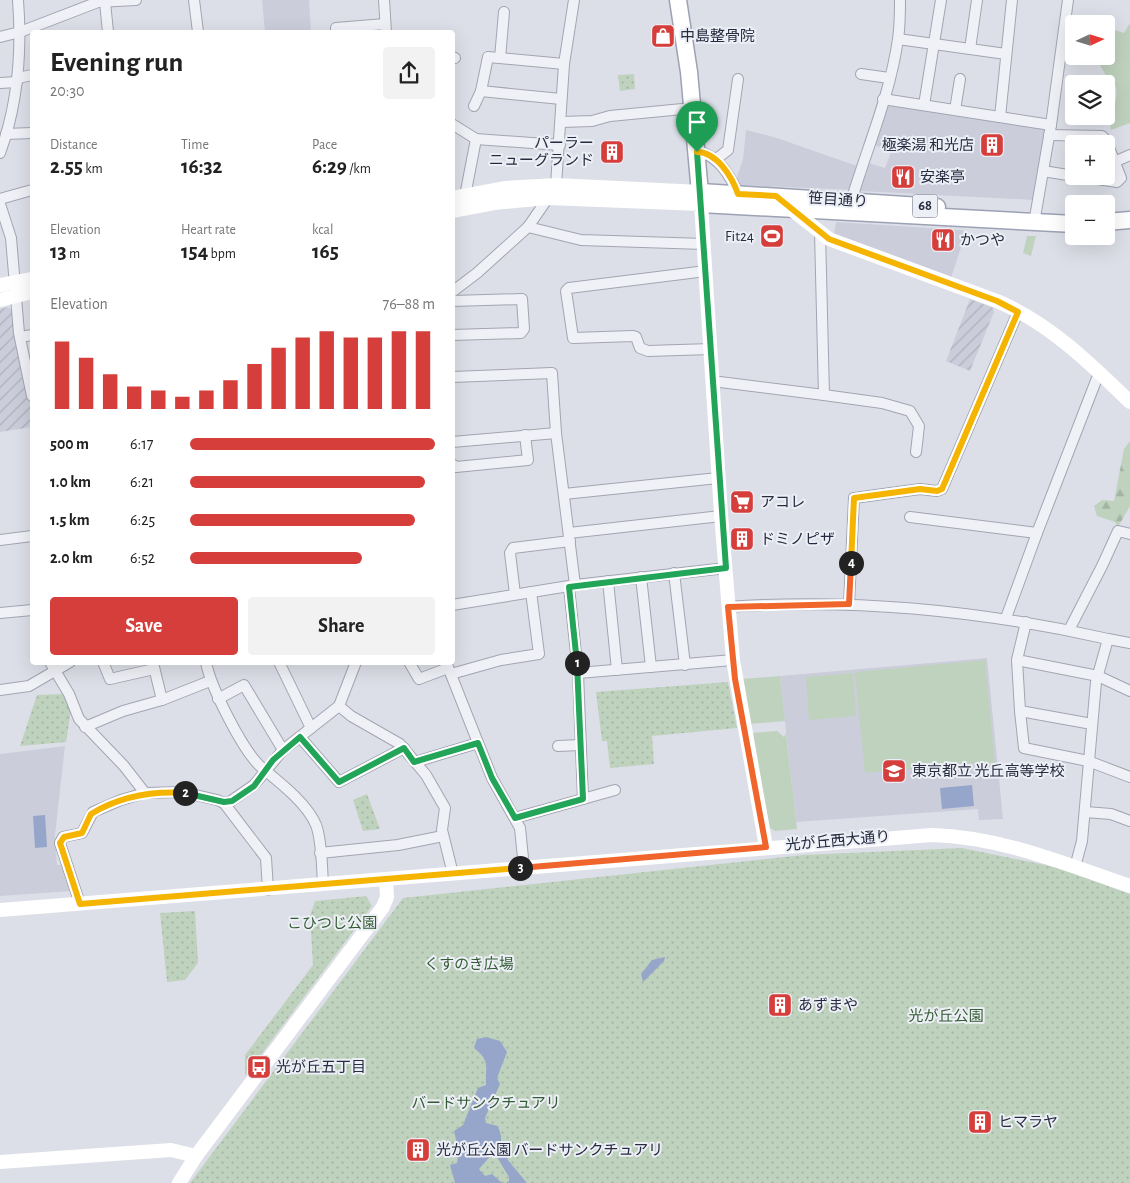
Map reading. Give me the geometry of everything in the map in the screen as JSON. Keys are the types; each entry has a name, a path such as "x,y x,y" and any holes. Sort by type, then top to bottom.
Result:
{"main road":[{"path":"678,0 693,108 701,198"},
{"name":"笹目通り","path":"701,198 738,194 776,196 849,207 1035,218 1065,223"},
{"name":"笹目通り","path":"701,198 792,210 849,207"},
{"path":"1115,212 1130,211"},
{"name":"笹目通り","path":"1035,218 1065,215"},
{"path":"1115,221 1130,220"}],"street":[{"path":"0,153 18,80 20,32 18,0"},
{"path":"0,37 20,32 101,1 136,0"},
{"path":"194,0 198,30"},
{"path":"336,30 336,28 385,28 384,0"},
{"path":"556,185 564,64 574,0"},
{"path":"849,207 889,78 898,39 900,0"},
{"path":"924,105 941,0"},
{"path":"970,49 977,0"},
{"path":"1000,117 1012,0"},
{"path":"1035,218 1050,130 1068,0"},
{"path":"101,1 108,30"},
{"path":"500,58 504,12"},
{"path":"898,39 1006,54"},
{"path":"474,106 481,91 488,57 564,64"},
{"path":"861,74 889,78"},
{"path":"0,84 30,76"},
{"path":"715,160 728,150 738,79"},
{"path":"955,110 960,79"},
{"path":"481,91 561,99"},
{"path":"883,99 1000,117 1050,130 1093,135"},
{"path":"561,122 592,121 610,116 693,108"},
{"path":"455,126 476,139 560,145"},
{"path":"6,134 30,133"},
{"path":"459,197 476,139"},
{"path":"697,152 702,152 715,160 732,180 738,194"},
{"path":"1115,162 1130,155"},
{"path":"1115,164 1121,178 1115,182"},
{"path":"1043,171 1065,175"},
{"name":"笹目通り","path":"459,197 506,188 556,185 701,198"},
{"path":"0,199 30,191"},
{"path":"776,196 820,233 1018,312 1046,328 1127,396"},
{"path":"455,290 477,274 528,227 548,198"},
{"name":"笹目通り","path":"455,210 494,203 548,198 701,198"},
{"path":"701,198 718,478 733,660 766,847"},
{"path":"0,204 11,238 20,337 30,386"},
{"path":"528,227 581,240 704,244"},
{"path":"820,233 824,396"},
{"path":"706,271 569,288 566,292 573,338 633,336 636,337 640,348 648,351 711,349"},
{"path":"0,300 30,280"},
{"path":"0,285 30,292"},
{"path":"455,301 522,299 524,329 522,333 455,335"},
{"path":"849,604 854,498 920,489 937,491 942,489 1018,312"},
{"path":"20,337 30,336"},
{"path":"455,377 552,373 556,433 569,537 578,673 583,799"},
{"path":"1006,618 1037,533 1100,373"},
{"path":"712,382 882,403 910,411 919,426 916,452"},
{"path":"455,442 556,433"},
{"path":"455,466 528,460 525,435"},
{"path":"564,494 718,478"},
{"path":"514,594 510,552 513,548 569,537 721,516"},
{"path":"910,517 1037,533"},
{"path":"1069,630 1118,531 1130,534"},
{"path":"0,540 30,536"},
{"path":"455,604 608,581 726,568"},
{"path":"674,573 684,665"},
{"path":"641,577 652,667"},
{"path":"608,581 617,670"},
{"path":"411,665 420,679 448,668 539,654 532,592"},
{"path":"728,607 849,604 1006,618 1130,643"},
{"path":"0,613 30,610"},
{"path":"1026,622 1017,660 1024,748 1088,760 1130,777"},
{"path":"1075,867 1082,841 1088,760 1098,676 1108,639"},
{"path":"578,673 733,660"},
{"path":"1017,660 1098,676 1130,691"},
{"path":"104,665 110,679 154,666 162,700"},
{"path":"207,665 210,681 218,699 254,760 289,791 316,823 323,885"},
{"path":"280,665 311,728"},
{"path":"80,904 60,843 64,837 82,833 93,812 121,800 145,794 183,792 224,802 241,796 254,786 283,750 339,706 355,665"},
{"path":"0,690 29,686 53,666 69,694 78,719 124,766 145,794"},
{"path":"448,668 492,778 515,818 522,838 524,868"},
{"path":"85,727 123,711 162,700 210,681"},
{"path":"218,699 244,686 283,750"},
{"path":"339,706 351,716 400,744 426,775 445,808 442,826 443,836 453,874"},
{"path":"1020,711 1092,724"},
{"path":"300,737 339,782 404,748"},
{"path":"414,762 478,743"},
{"path":"558,746 580,745"},
{"path":"515,818 616,790"},
{"path":"224,802 266,858 268,890"},
{"path":"1085,812 1111,814 1130,821"},
{"name":"光が丘西大通り","path":"0,910 268,890 903,836 958,835 1003,843 1130,886"},
{"path":"320,853 398,845 443,836"},
{"path":"179,1183 196,1156 383,907 387,896 386,880"},
{"path":"0,1162 171,1150 196,1156"}],"shaded area":[{"path":"262,0 309,0 311,30 265,30"},
{"path":"886,104 1011,121 1010,125 1044,127 1046,129 1033,200 859,191 869,163 885,168 891,152 875,145"},
{"path":"746,130 774,137 860,167 852,190 739,185 736,180 743,159"},
{"path":"836,222 962,230 966,232 951,278 834,234"},
{"path":"970,299 993,308 994,312 970,371 946,361"},
{"path":"8,307 14,312 30,401 30,427 0,432 0,309"},
{"name":"東京都立 光丘高等学校","path":"987,658 1003,819 979,820 978,809 796,822 780,676"},
{"path":"65,746 55,835 57,865 62,865 72,891 0,896 0,754"}],"green space":[{"path":"1130,23 1130,123 1111,130 1110,125 1115,125 1117,93 1115,75 1106,75 1099,65 1115,65 1115,30 1124,33"},
{"path":"634,74 635,89 620,91 618,75"},
{"path":"1027,236 1036,236 1031,256 1023,253"},
{"path":"1130,441 1130,506 1118,527 1115,522 1097,516 1094,506 1102,500 1114,501 1124,449"},
{"path":"985,660 995,764 979,766 978,763 865,773 855,672"},
{"path":"853,673 856,716 809,720 806,677"},
{"path":"780,676 785,721 749,724 741,679"},
{"path":"728,682 737,728 652,736 654,764 610,768 607,741 602,741 596,692"},
{"path":"63,694 71,710 66,742 20,746 37,695"},
{"path":"777,731 784,737 786,733 797,829 775,831 770,828 751,733"},
{"path":"367,794 380,829 363,831 353,800"},
{"name":"光が丘公園","path":"962,848 1060,868 1130,894 1130,1183 190,1183 403,898 803,855"},
{"name":"こひつじ公園","path":"366,896 372,906 245,1076 245,1055 313,965 310,916 315,901"},
{"path":"195,911 198,963 185,980 167,982 160,913"}],"water":[{"path":"972,785 974,806 942,809 940,788"},
{"path":"45,815 47,847 35,848 33,816"},
{"path":"665,957 664,961 643,982 641,974 652,960"},
{"path":"486,1037 500,1041 507,1052 497,1078 500,1084 485,1118 486,1123 498,1126 501,1146 507,1151 507,1159 527,1183 506,1183 509,1181 509,1177 494,1152 479,1169 485,1176 492,1174 502,1183 455,1183 450,1165 457,1163 459,1152 454,1131 463,1125 478,1088 486,1085 486,1064 483,1057 474,1048 477,1039"}],"place":[{"name":"中島整骨院","path":"663,36"},
{"name":"極楽湯 和光店","path":"992,145"},
{"name":"パーラー ニューグランド","path":"612,152"},
{"name":"安楽亭","path":"903,177"},
{"name":"Fit24","path":"772,236"},
{"name":"かつや","path":"943,240"},
{"name":"アコレ","path":"742,502"},
{"name":"ドミノピザ","path":"742,539"},
{"name":"東京都立 光丘高等学校","path":"894,771"},
{"name":"あずまや","path":"780,1005"},
{"name":"光が丘五丁目","path":"259,1067"},
{"name":"ヒマラヤ","path":"980,1122"},
{"name":"光が丘公園 バードサンクチュアリ","path":"418,1150"}],"route":[{"path":"697,152 702,152 715,160 732,180 738,194 776,196 829,239 997,301 1018,312 942,489 937,491 920,489 888,495 854,498 849,604 728,607 735,679 766,847 80,904 60,843 64,837 82,833 93,812 121,800 145,794 183,792 224,802 232,801 254,786 273,760 300,737 336,781 339,782 404,748 414,762 478,743 492,778 515,818 583,799 578,673 569,587 630,578 726,568 697,152"}],"park label":[{"name":"くすのき広場","path":"469,964"},
{"name":"バードサンクチュアリ","path":"486,1103"}]}
